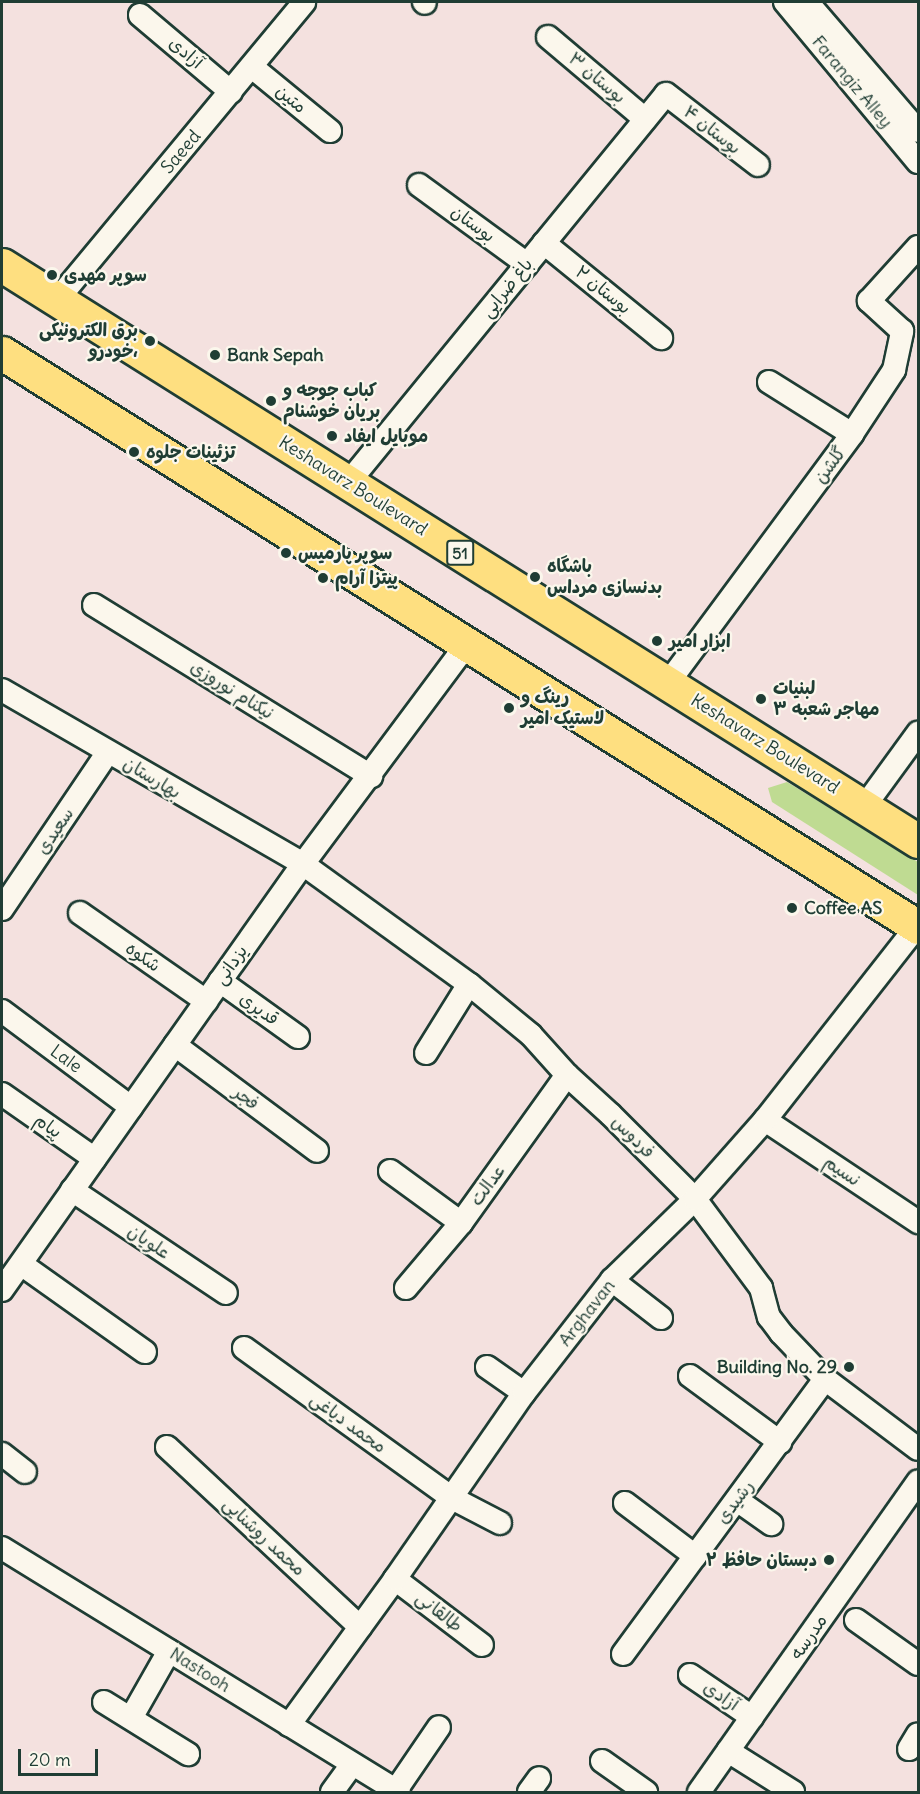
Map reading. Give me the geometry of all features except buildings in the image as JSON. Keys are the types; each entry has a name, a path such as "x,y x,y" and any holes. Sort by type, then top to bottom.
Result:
{"main road":[{"name":"Keshavarz Boulevard","path":"2,266 918,841"},
{"path":"2,352 918,927"}],"street":[{"name":"Saeed","path":"57,300 252,68 304,2"},
{"name":"Farangiz Alley","path":"785,2 918,162"},
{"path":"807,2 918,131"},
{"name":"آزادی","path":"140,15 231,92"},
{"name":"بوستان ۳","path":"548,37 645,119"},
{"name":"متین","path":"252,68 330,131"},
{"name":"باغ ضرایی","path":"348,483 666,94"},
{"name":"بوستان ۴","path":"666,94 758,165"},
{"name":"بوستان","path":"419,185 527,264"},
{"name":"بوستان ۲","path":"544,243 661,338"},
{"name":"گلشن","path":"668,683 852,434 894,370 910,337 869,301 918,247"},
{"path":"769,382 852,434"},
{"name":"نیکنام نوروزی","path":"94,605 371,776"},
{"name":"یزدانی","path":"8,1278 303,864 371,776 466,644"},
{"name":"بهارستان","path":"4,698 108,752 303,864"},
{"path":"864,807 918,733"},
{"name":"سعیدی","path":"2,909 108,752"},
{"name":"فردوس","path":"303,864 469,984 531,1035 567,1075 611,1115 695,1199 761,1288 769,1317 825,1379 918,1449"},
{"name":"شکوه","path":"80,913 206,1001"},
{"name":"Arghavan","path":"289,1725 395,1579 524,1393 612,1280 695,1199 765,1120 918,927"},
{"name":"قدیری","path":"220,981 298,1037"},
{"path":"426,1053 469,984"},
{"name":"Lale","path":"2,1011 131,1107"},
{"name":"فجر","path":"175,1045 317,1151"},
{"name":"عدالت","path":"390,1171 461,1223 567,1075"},
{"name":"پیام","path":"2,1094 95,1159"},
{"name":"نسیم","path":"765,1120 918,1222"},
{"name":"علویان","path":"72,1190 226,1293"},
{"path":"406,1288 461,1223"},
{"path":"8,1278 145,1352"},
{"path":"612,1280 661,1318"},
{"name":"محمد دیاغی","path":"244,1348 452,1498 500,1523"},
{"path":"487,1367 524,1393"},
{"path":"690,1376 780,1442"},
{"name":"رشیدی","path":"623,1654 825,1379"},
{"name":"محمد روشنایی","path":"168,1447 360,1627"},
{"path":"2,1454 25,1472"},
{"name":"مدرسه","path":"699,1792 918,1481"},
{"path":"737,1500 771,1524"},
{"path":"625,1503 695,1556"},
{"name":"Nastooh","path":"2,1548 398,1791"},
{"name":"طالقانی","path":"395,1579 482,1645"},
{"path":"856,1620 918,1664"},
{"path":"131,1718 169,1651"},
{"name":"آزادی","path":"690,1675 752,1717"},
{"path":"104,1702 188,1754"},
{"path":"398,1791 439,1727"},
{"path":"728,1751 793,1792"},
{"path":"602,1761 646,1792"},
{"path":"332,1792 352,1764"}],"green space":[{"path":"787,782 918,862 918,895 772,802 768,788"}],"place":[{"name":"سوپر مهدی","path":"52,275"},
{"name":"برق الکترونیکی خودرو،","path":"150,341"},
{"name":"Bank Sepah","path":"215,355"},
{"name":"کباب جوجه و بریان خوشنام","path":"271,401"},
{"name":"موبایل ایفاد","path":"332,436"},
{"name":"تزئینات جلوه","path":"134,452"},
{"name":"سوپر پارمیس","path":"286,553"},
{"name":"باشگاه بدنسازی مرداس","path":"535,577"},
{"name":"پیتزا آرام","path":"323,578"},
{"name":"ابزار امیر","path":"657,641"},
{"name":"لبنیات مهاجر شعبه ۳","path":"761,699"},
{"name":"رینگ و لاستیک امیر","path":"509,708"},
{"name":"Coffee AS","path":"792,908"},
{"name":"Building No. 29","path":"849,1367"},
{"name":"دبستان حافظ ۲","path":"829,1560"}]}
